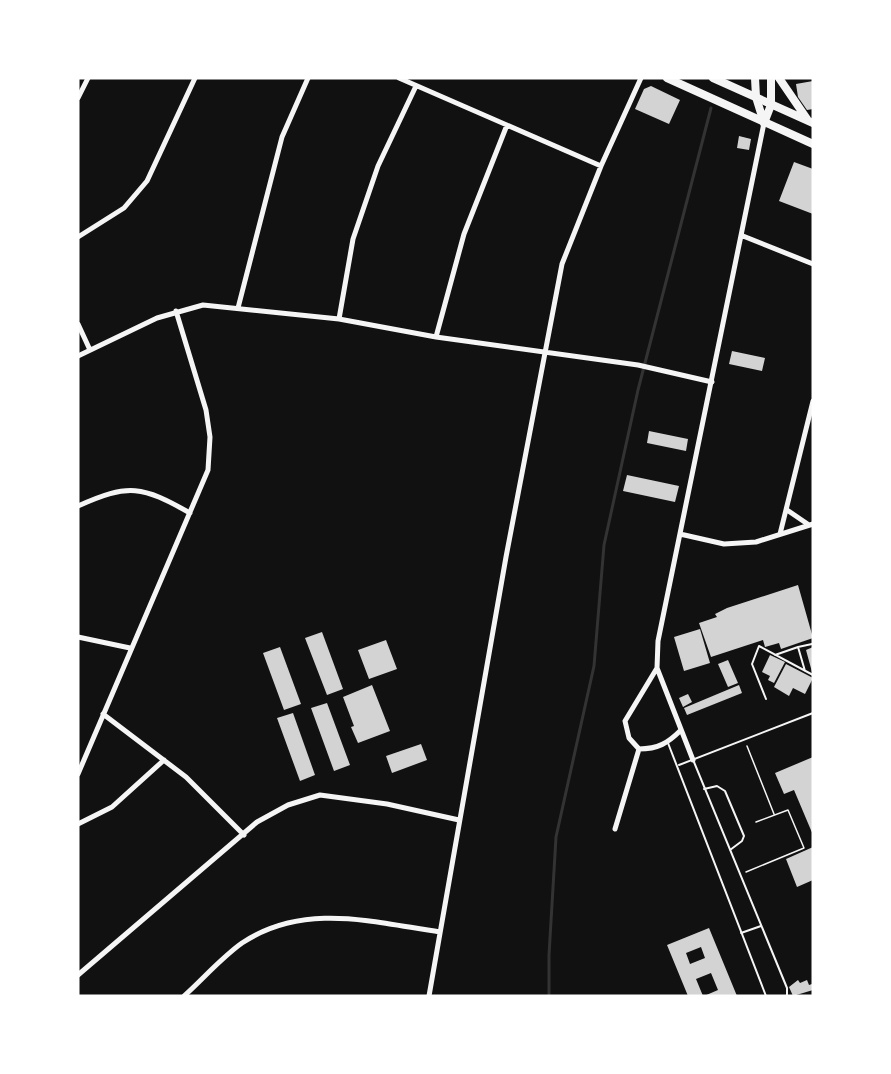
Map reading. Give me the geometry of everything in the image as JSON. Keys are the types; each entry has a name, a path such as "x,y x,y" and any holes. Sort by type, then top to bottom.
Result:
{"main road":[{"path":"667,78 813,144"},
{"path":"713,78 811,122"},
{"path":"755,78 756,97 764,123"},
{"path":"764,123 771,105 771,78"},
{"path":"779,78 811,122"}],"street":[{"path":"78,98 88,78"},
{"path":"78,237 124,208 147,181 195,78"},
{"path":"238,308 282,137 308,78"},
{"path":"399,78 601,166"},
{"path":"429,996 459,819 562,264 601,166 641,78"},
{"path":"339,319 353,239 378,166 416,86"},
{"path":"693,760 657,668 658,641 743,236 764,123"},
{"path":"436,337 464,234 483,180 507,125"},
{"path":"743,236 813,264"},
{"path":"78,356 176,311 203,305 339,319 436,337 545,350 638,365 712,382"},
{"path":"78,774 208,470 210,437 206,410 176,311"},
{"path":"78,324 90,350"},
{"path":"780,534 813,401"},
{"path":"78,506 110,492 133,489 158,495 190,513"},
{"path":"787,510 811,525"},
{"path":"680,534 724,544 756,542 811,525"},
{"path":"78,637 130,648"},
{"path":"657,668 625,721 629,738 639,748 651,749 668,743 681,730"},
{"path":"103,714 186,777 244,835"},
{"path":"615,829 639,748"},
{"path":"78,824 112,807 164,760"},
{"path":"78,975 257,822 288,805 320,795 387,804 459,819"},
{"path":"184,996 243,944 288,922 336,916 440,932"}],"lane":[{"path":"776,655 812,644"},
{"path":"766,699 752,664 759,646 813,675"},
{"path":"798,647 805,671"},
{"path":"677,766 745,742 813,713"},
{"path":"668,743 766,996"},
{"path":"693,760 787,988 787,996"},
{"path":"704,789 717,786 725,790 744,836 742,841 730,850"},
{"path":"741,933 761,926"}],"path":[{"path":"745,742 775,815"},
{"path":"740,875 804,848 788,810 756,822"}],"building":[{"path":"813,81 813,109 807,110 798,97 796,84"},
{"path":"651,86 680,100 669,124 635,109 644,89"},
{"path":"739,136 751,139 749,150 737,148"},
{"path":"794,162 813,169 813,214 779,201"},
{"path":"732,351 765,358 762,371 729,364"},
{"path":"649,431 688,439 686,451 647,443"},
{"path":"627,475 679,486 675,502 623,491"},
{"path":"798,585 813,638 781,649 779,643 765,647 763,640 711,657 699,623 717,617 715,614 727,608"},
{"path":"700,629 710,663 684,671 674,637"},
{"path":"322,632 343,689 327,695 305,638"},
{"path":"386,640 397,669 369,679 358,650"},
{"path":"280,647 301,704 284,710 263,653"},
{"path":"813,647 813,672 812,672 806,650"},
{"path":"770,655 785,662 774,683 768,680 770,676 762,672"},
{"path":"728,660 738,683 728,687 718,664"},
{"path":"786,664 813,678 805,694 793,688 789,696 774,687"},
{"path":"372,685 390,731 358,743 343,697"},
{"path":"739,685 742,693 687,715 684,708"},
{"path":"688,694 692,702 683,707 679,698"},
{"path":"327,703 350,765 334,771 311,708"},
{"path":"293,713 315,775 300,781 277,718"},
{"path":"421,744 427,760 392,773 386,756"},
{"path":"813,757 813,835 794,790 784,794 775,773"},
{"path":"813,847 813,880 797,887 786,859"},
{"path":"709,928 737,996 704,996 718,990 711,973 696,979 703,996 688,996 667,945","holes":["701,947 705,958 690,964 686,953"]},
{"path":"798,980 800,983 807,980 809,985 812,984 813,990 793,996 789,987"}],"waterway":[{"path":"549,996 549,955 556,837 594,666 604,545 638,390 711,108"}]}
